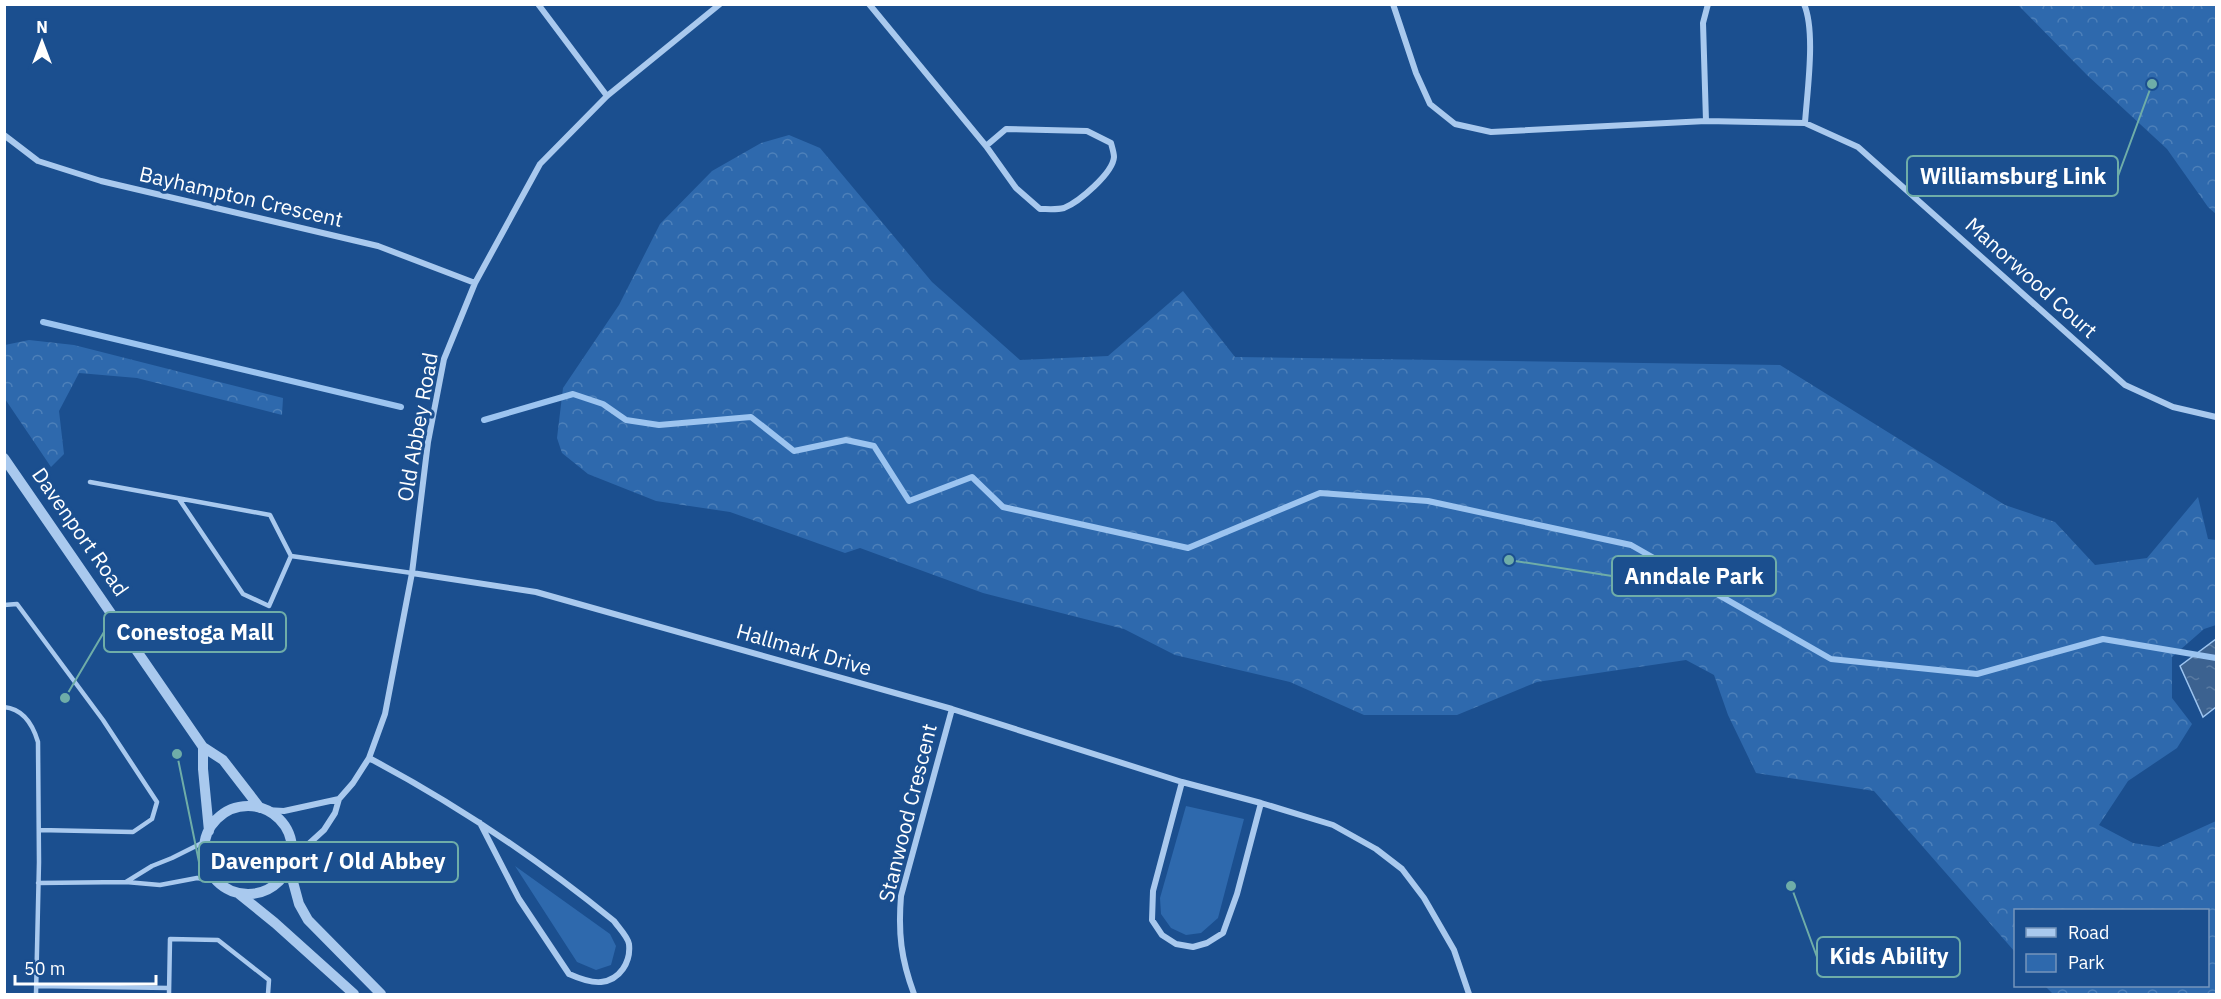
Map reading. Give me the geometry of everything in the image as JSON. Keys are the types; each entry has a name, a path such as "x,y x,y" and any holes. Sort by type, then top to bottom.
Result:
{"street":[{"path":"537,4 608,96"},
{"name":"Old Abbey Road","path":"290,863 324,830 335,813 339,799 353,783 369,758 385,714 412,573 428,442 444,359 475,283 540,164 608,96 720,4"},
{"path":"869,4 986,146 1016,188 1040,209 1063,208 1077,199 1095,186 1108,171 1114,158 1111,142 1087,131 1006,129 986,146"},
{"name":"Manorwood Court","path":"1394,4 1416,73 1431,104 1455,124 1491,132 1706,121 1805,123 1858,147 2125,385 2173,407 2217,417"},
{"path":"1706,121 1703,23 1708,4"},
{"path":"1804,4 1808,14 1809,49 1805,123"},
{"name":"Bayhampton Crescent","path":"4,135 38,161 101,182 378,246 475,283"},
{"name":"Davenport Road","path":"4,458 203,747 223,760 262,809"},
{"name":"Hallmark Drive","path":"412,573 536,592 952,709 1182,782 1333,825 1376,849 1402,869 1424,898 1454,950 1469,994"},
{"name":"Stanwood Crescent","path":"914,994 900,945 901,896 952,709"},
{"path":"203,747 206,862 217,881 225,888 238,893 250,894 268,889 283,878 290,863"},
{"path":"369,758 480,823 614,921 629,942 628,962 618,976 601,982 581,979 569,974 519,899 480,823"},
{"path":"1182,782 1153,891 1152,920 1162,935 1176,944 1193,948 1223,933 1237,894 1261,803"},
{"path":"207,836 216,821 225,813 236,809 284,811 339,799"},
{"path":"262,809 282,822 291,839 290,863 300,904 308,921 381,994"},
{"path":"238,893 354,994"}],"lane":[{"path":"90,482 270,515 291,556"},
{"path":"179,499 243,594 269,606 291,556"},
{"path":"291,556 412,573"},
{"path":"4,605 17,604 103,720 157,802 152,819 133,832 39,830"},
{"path":"4,707 10,707 25,716 34,728 38,742 36,994"},
{"path":"126,882 152,866 172,858 207,836"},
{"path":"38,883 126,882 160,885 197,878 217,881"},
{"path":"169,994 170,939 218,940 269,980 268,994"},
{"path":"36,986 169,988"}],"green space":[{"path":"2018,5 2216,5 2216,214 2208,207 2167,149 2087,75"},
{"path":"789,135 820,148 932,282 1020,360 1108,356 1183,291 1235,357 1780,365 2005,505 2055,522 2095,565 2147,558 2198,497 2208,539 2216,540 2216,625 2204,629 2172,657 2172,698 2192,724 2177,748 2128,781 2099,825 2133,843 2159,847 2216,821 2216,994 2053,994 2046,987 2209,987 2209,909 2014,909 2014,951 1874,791 1756,773 1728,715 1714,675 1686,660 1537,682 1457,715 1364,715 1290,682 1175,655 1124,629 983,593 860,548 845,553 730,512 656,501 588,474 562,453 557,438 563,388 619,305 660,224 712,171 761,143"},
{"path":"29,340 74,345 283,398 282,415 137,378 79,373 59,411 64,454 51,467 5,399 5,345"},
{"path":"1186,806 1244,819 1218,918 1201,933 1186,935 1171,928 1161,914 1160,898"},
{"path":"515,866 610,934 616,946 611,965 596,970 577,962"}],"water":[{"path":"2216,639 2216,707 2203,717 2180,666"}],"waterway":[{"path":"43,322 401,407"},
{"path":"484,420 573,394 603,404 626,420 659,425 751,417 794,451 846,440 874,446 909,501 972,477 1003,507 1188,548 1320,493 1428,501 1631,545 1831,659 1977,674 2103,639 2216,658"}],"place":[{"name":"Williamsburg Link","path":"2152,84"},
{"name":"Anndale Park","path":"1509,560"},
{"name":"Conestoga Mall","path":"65,698"},
{"name":"Davenport / Old Abbey","path":"177,754"},
{"name":"Kids Ability","path":"1791,886"}]}
